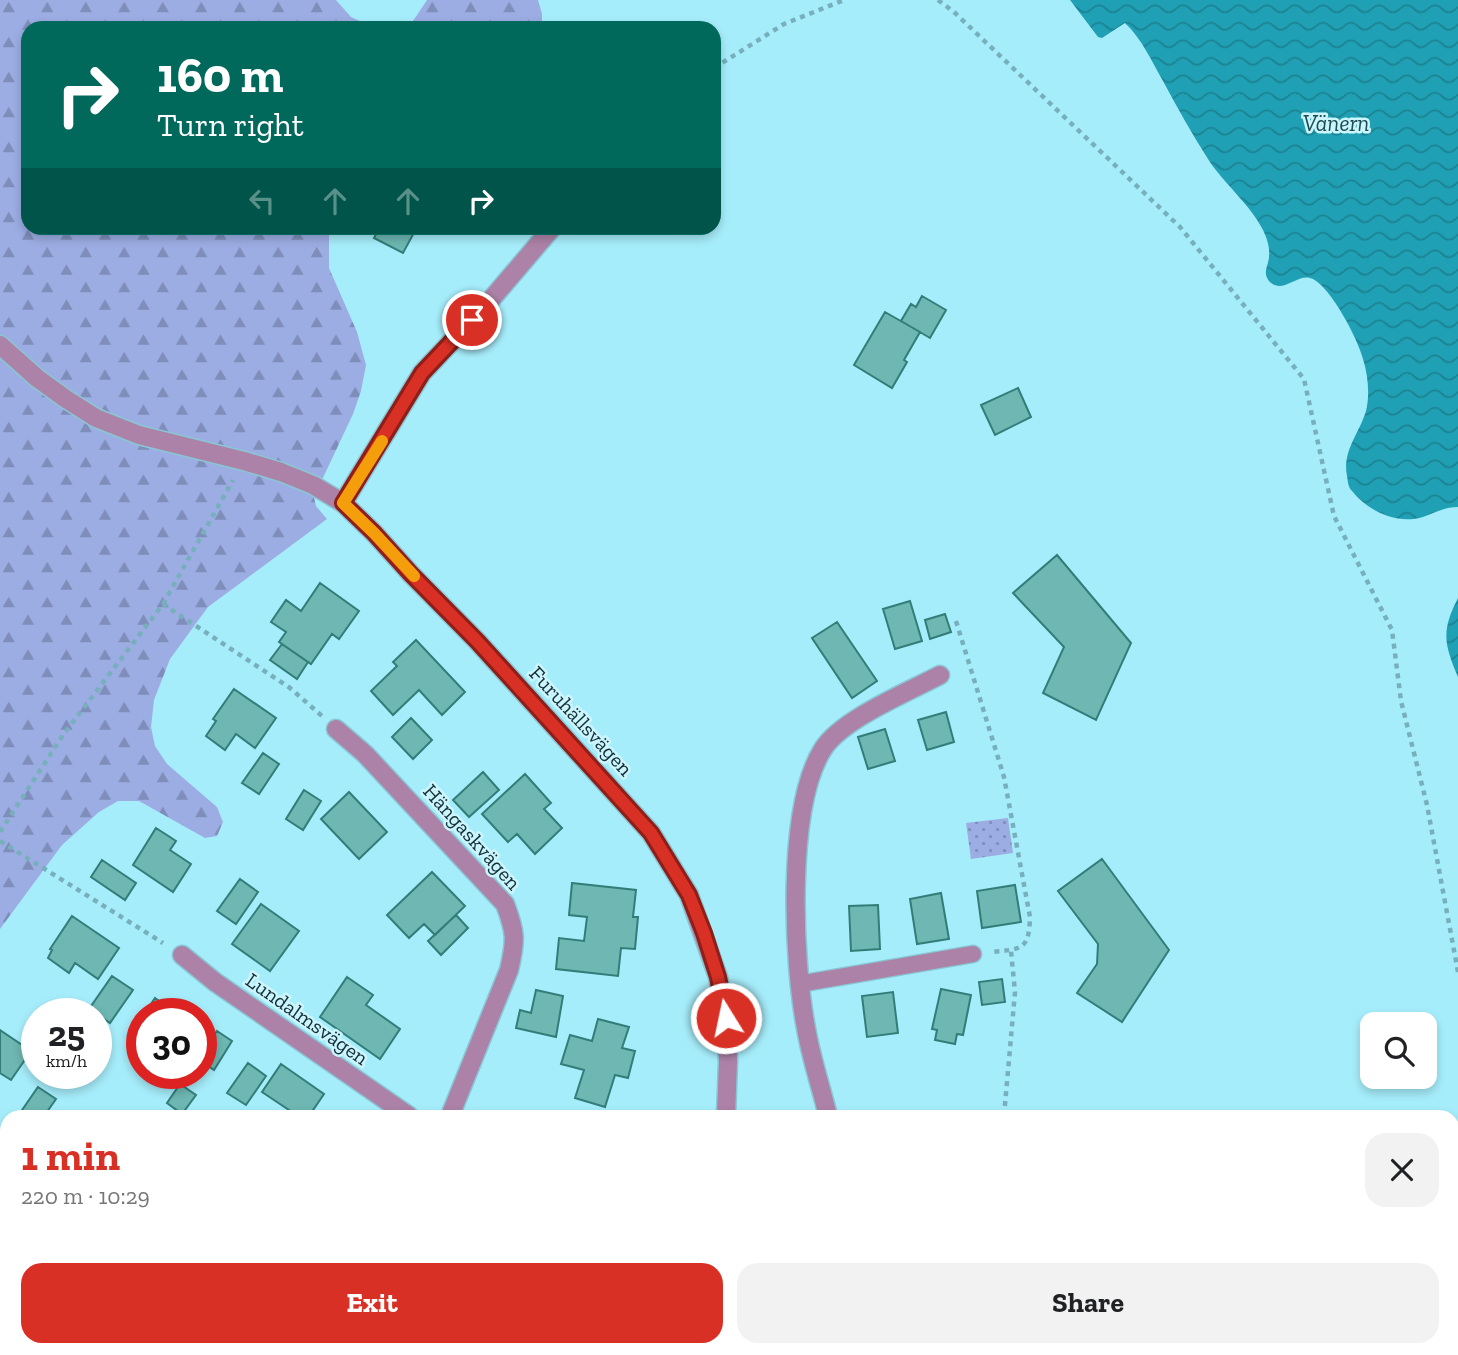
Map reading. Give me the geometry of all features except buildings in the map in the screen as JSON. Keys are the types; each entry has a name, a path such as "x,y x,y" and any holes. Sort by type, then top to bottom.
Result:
{"street":[{"path":"343,503 422,373 488,303 546,235"},
{"name":"Furuhällsvägen","path":"0,345 37,378 96,418 139,435 281,472 313,485 343,503 477,641 651,833 689,895 718,977 728,1061 726,1110"},
{"path":"826,1110 806,1029 799,984 796,892 798,849 803,806 811,775 823,748 838,732 858,718 940,675"},
{"name":"Hängaskvägen","path":"336,729 365,754 505,904 513,927 514,947 509,970 452,1110"},
{"name":"Lundalmsvägen","path":"182,955 215,982 400,1110"}],"lane":[{"path":"799,984 973,954"}],"path":[{"path":"721,64 784,24 844,0"},
{"path":"938,0 954,12 1180,228 1304,379 1335,516 1392,631 1401,701 1427,805 1458,972"},
{"path":"0,832 63,735 163,604 244,461"},
{"path":"163,604 289,688 336,729"},
{"path":"956,621 1004,778 1030,917 1030,937 1024,946 1011,951 973,954"},
{"path":"0,841 182,955"},
{"path":"1005,1110 1015,992 1011,951"}],"green space":[{"path":"0,0 336,0 351,17 360,21 21,21 21,235 329,235 329,268 357,332 366,365 353,414 314,497 316,506 327,519 208,607 170,659 154,700 151,727 155,746 167,764 217,807 223,822 217,836 205,838 139,801 118,801 99,812 62,845 0,929"},
{"path":"427,0 538,0 542,21 413,21"},
{"path":"1008,818 1013,853 971,859 966,823"}],"water":[{"name":"Vänern","path":"1070,0 1458,0 1458,507 1413,519 1393,518 1366,505 1351,489 1348,484 1347,459 1366,411 1368,385 1365,365 1350,327 1328,292 1313,279 1302,278 1279,286 1269,281 1266,272 1269,250 1263,230 1251,211 1208,159 1137,36 1125,23 1102,38 1098,37"},
{"path":"1458,598 1458,677 1446,638 1449,620"}],"slow traffic":[{"path":"382,441 343,503 414,576"}],"route":[{"path":"472,320 422,373 343,503 477,641 651,833 689,895 718,977 726,1018"}]}
